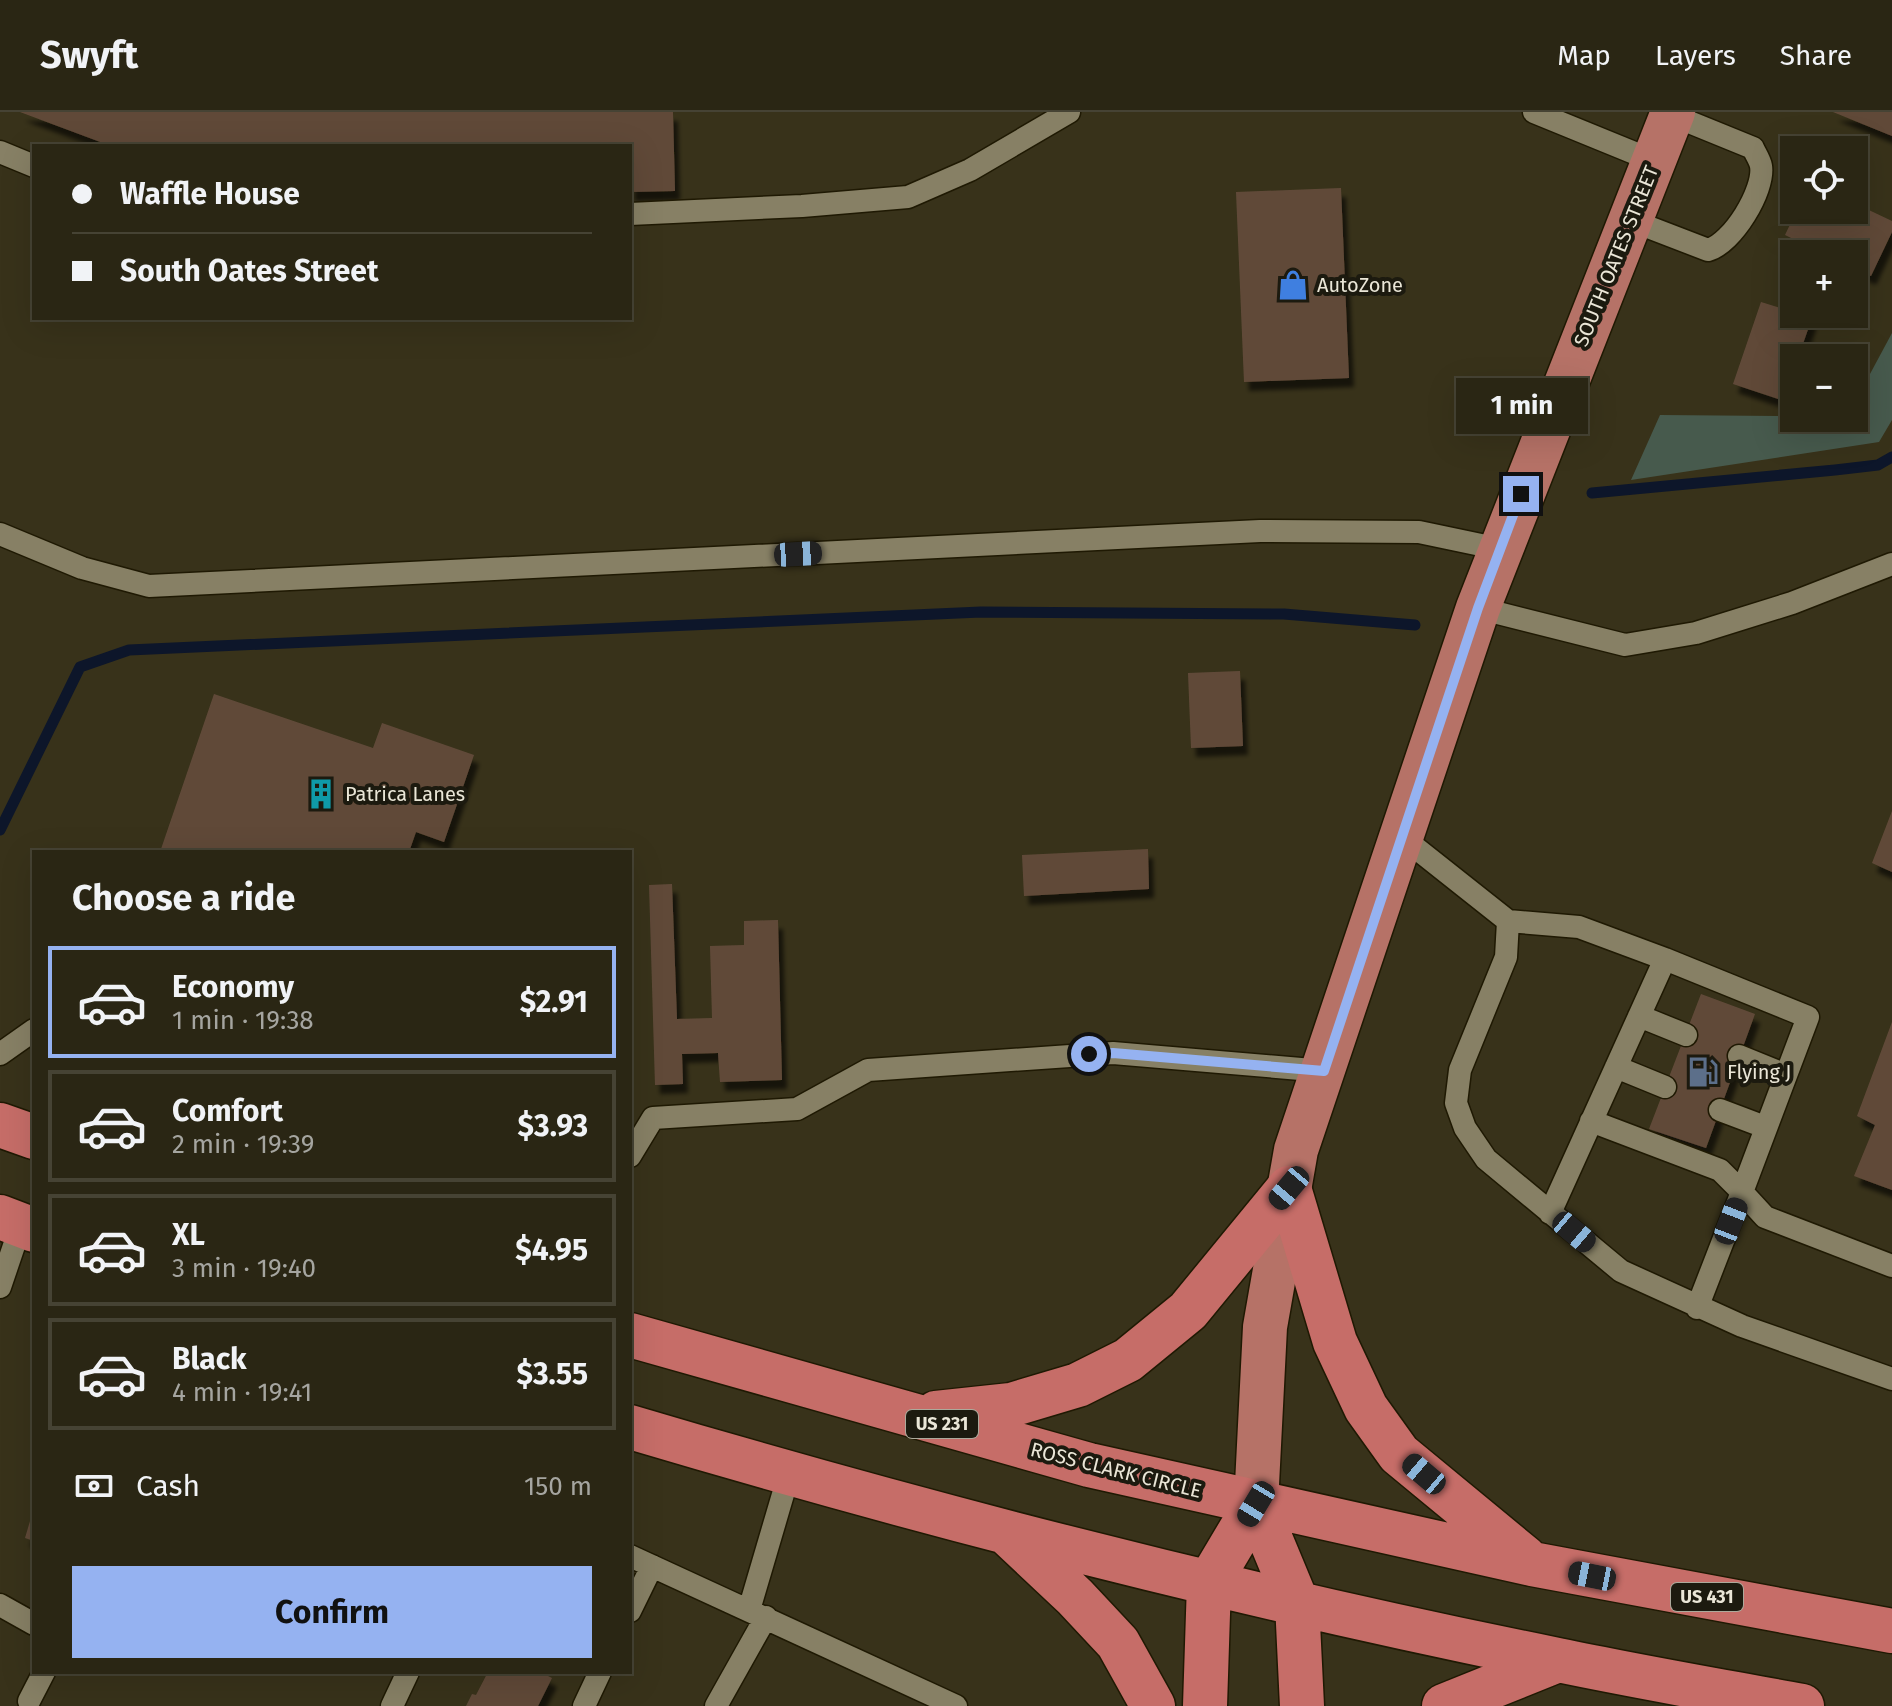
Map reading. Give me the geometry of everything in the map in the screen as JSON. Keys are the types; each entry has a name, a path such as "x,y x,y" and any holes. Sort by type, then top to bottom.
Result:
{"highway":[{"path":"0,1125 32,1136"},
{"path":"914,1416 1011,1405 1078,1385 1128,1360 1188,1311 1289,1188"},
{"path":"1289,1188 1335,1342 1366,1408 1399,1454 1532,1564"},
{"name":"ROSS CLARK CIRCLE","path":"632,1336 1089,1465 1532,1564 1892,1631"},
{"path":"632,1428 789,1474 1209,1583 1558,1660 1802,1706"},
{"name":"SOUTH OATES STREET","path":"1205,1706 1209,1583 1256,1504"},
{"name":"SOUTH OATES STREET","path":"1256,1504 1297,1603 1302,1706"},
{"path":"1007,1532 1118,1643 1153,1706"},
{"path":"1444,1706 1558,1660"}],"main road":[{"name":"SOUTH OATES STREET","path":"1256,1504 1265,1327 1296,1150 1478,608 1672,114"}],"lane":[{"path":"632,214 802,206 908,197 970,170 1069,112"},
{"path":"1534,112 1654,161"},
{"path":"1630,220 1708,250 1718,247 1737,230 1759,181 1761,166 1753,148 1672,114"},
{"path":"0,152 32,165"},
{"path":"0,534 82,568 149,586 1260,531 1419,532 1500,549"},
{"path":"1478,608 1625,645 1696,633 1792,603 1892,564"},
{"path":"1402,837 1508,921 1579,927 1808,1017 1697,1308"},
{"path":"1508,921 1506,957 1460,1070 1456,1103 1465,1128 1486,1159 1621,1271 1697,1308 1892,1379"},
{"path":"1550,1213 1665,959"},
{"path":"1639,1016 1686,1035"},
{"path":"0,1054 32,1031"},
{"path":"632,1153 653,1118 797,1109 868,1070 1113,1053 1324,1071"},
{"path":"1739,1056 1786,1075"},
{"path":"1616,1067 1665,1087"},
{"path":"1720,1110 1765,1127"},
{"path":"1591,1121 1720,1170 1765,1217 1892,1266"},
{"path":"0,1287 18,1224"},
{"path":"716,1706 757,1614 789,1474"},
{"path":"632,1557 956,1706"},
{"path":"632,1607 652,1566"},
{"path":"0,1605 32,1623"},
{"path":"29,1701 43,1674"},
{"path":"392,1706 407,1674"},
{"path":"584,1706 599,1674"}],"green space":[{"path":"1892,333 1892,420 1879,442 1631,480 1660,415 1780,415 1780,432 1868,432 1868,378"}],"building":[{"path":"20,112 673,112 675,191 632,192 632,144 106,144"},
{"path":"1833,112 1892,112 1892,136"},
{"name":"AutoZone","path":"1341,188 1349,378 1244,382 1236,192"},
{"path":"1868,210 1892,221 1892,232 1871,276 1868,275 1868,240 1795,240 1785,235 1790,224 1868,224"},
{"path":"1761,302 1780,308 1780,328 1808,328 1803,344 1780,344 1780,400 1733,384"},
{"path":"1240,671 1243,746 1191,748 1188,673"},
{"name":"Patrica Lanes","path":"214,694 373,748 382,723 474,755 444,842 416,832 410,850 161,850"},
{"path":"1892,811 1892,872 1872,863"},
{"path":"1148,849 1149,889 1024,896 1022,855"},
{"path":"672,884 677,1019 712,1018 710,946 744,945 744,921 778,920 782,1080 720,1082 718,1053 682,1054 683,1084 655,1085 649,885"},
{"name":"Flying J","path":"1701,994 1755,1014 1706,1148 1649,1129"},
{"path":"1892,1022 1892,1190 1854,1176 1875,1125 1857,1116"},
{"path":"32,1514 32,1540 25,1538"},
{"path":"487,1674 544,1674 552,1678 538,1706 466,1706 472,1694 476,1695"}],"waterway":[{"path":"1592,493 1878,465 1892,457"},
{"path":"0,830 80,667 129,650 981,612 1284,614 1415,625"}],"place":[{"name":"AutoZone","path":"1293,285"},
{"name":"Patrica Lanes","path":"321,794"},
{"name":"Flying J","path":"1703,1072"}],"route":[{"path":"1089,1054 1113,1053 1324,1071 1478,608 1521,494"}]}
